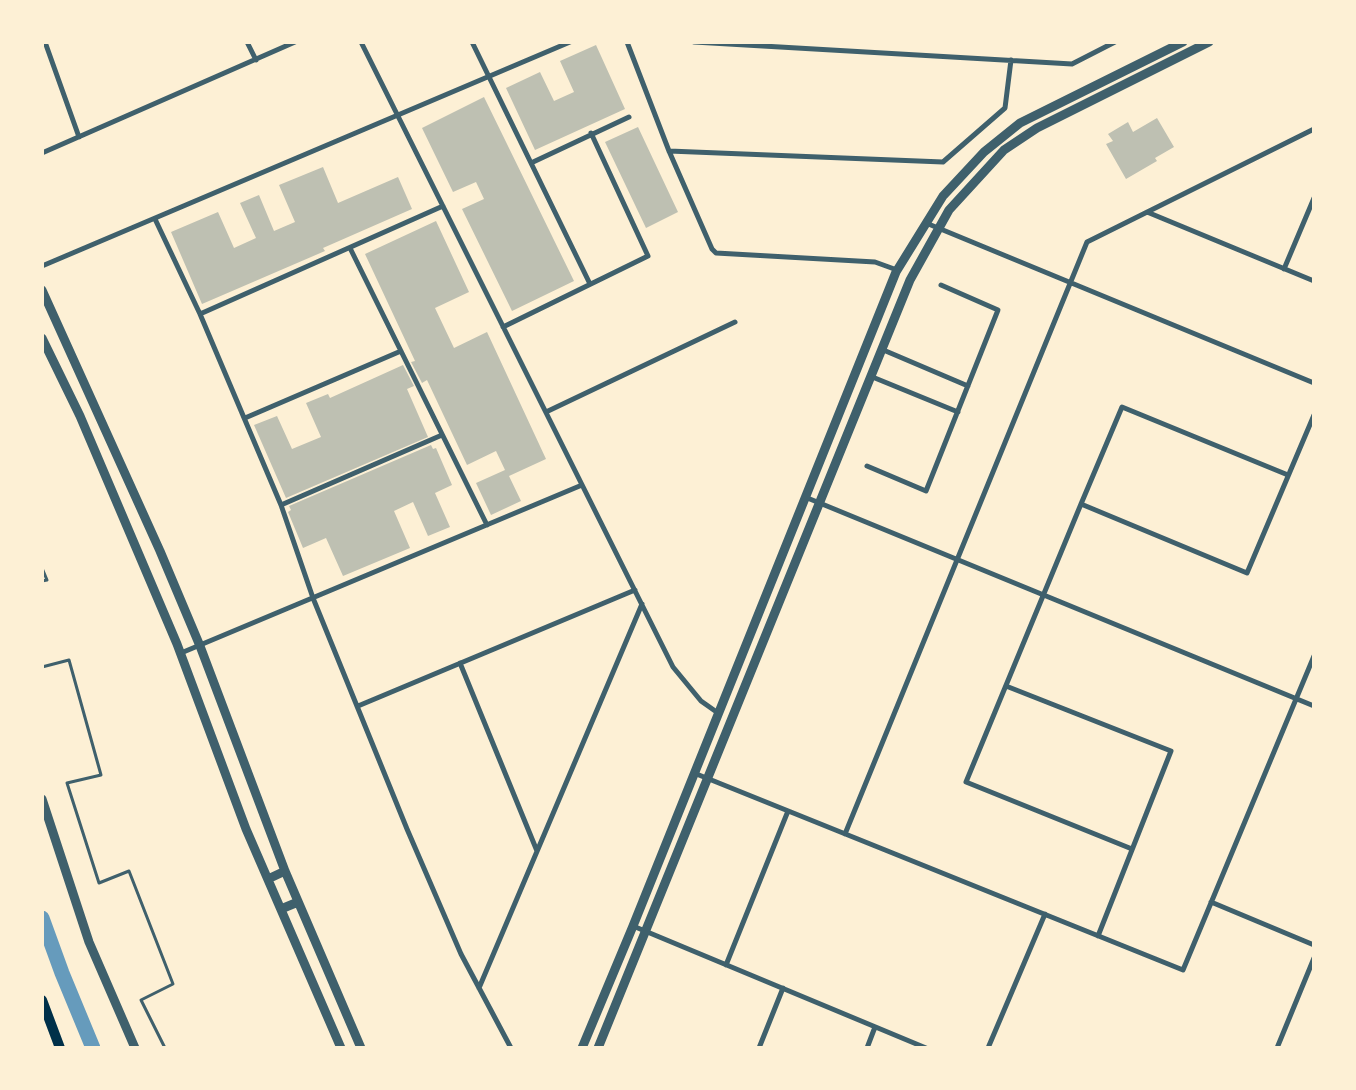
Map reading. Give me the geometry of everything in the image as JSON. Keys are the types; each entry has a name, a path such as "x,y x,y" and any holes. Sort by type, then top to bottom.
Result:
{"main road":[{"path":"42,1000 60,1048"}],"street":[{"path":"45,42 79,137"},
{"path":"247,42 256,60"},
{"path":"42,153 294,42"},
{"path":"361,42 674,667 700,701 718,713"},
{"path":"472,42 590,284"},
{"path":"42,266 570,42"},
{"path":"627,42 669,151 712,249 716,253 875,262 897,270"},
{"path":"694,42 1072,64 1114,42"},
{"path":"582,1048 897,270 943,196 984,152 1020,123 1183,42"},
{"path":"598,1048 881,349 910,280 950,210 1004,150 1036,128 1192,46 1209,42"},
{"path":"669,151 943,162 1005,108 1011,60"},
{"path":"531,163 591,133 629,117"},
{"path":"845,834 1087,242 1314,129"},
{"path":"503,327 648,256 591,133"},
{"path":"1284,269 1314,198"},
{"path":"200,314 443,206"},
{"path":"1147,212 1314,281"},
{"path":"155,219 200,314 245,418 281,505 313,598 445,918 511,1048"},
{"path":"926,223 1314,383"},
{"path":"350,248 487,525"},
{"path":"868,466 926,491 958,412 998,310 941,284"},
{"path":"42,290 160,550 200,646 285,871 362,1048"},
{"path":"546,412 735,322"},
{"path":"42,338 80,416 181,653 246,829 341,1048"},
{"path":"881,349 968,386"},
{"path":"245,418 401,351"},
{"path":"870,376 958,412"},
{"path":"1132,849 966,782 1006,686 1122,408 1288,475"},
{"path":"1082,504 1247,573 1314,415"},
{"path":"281,505 442,435"},
{"path":"181,653 582,485"},
{"path":"805,497 1314,706"},
{"path":"358,706 635,590"},
{"path":"479,988 642,604"},
{"path":"694,773 1183,970 1314,656"},
{"path":"460,663 537,851"},
{"path":"1006,686 1171,751 1098,936"},
{"path":"42,799 89,942 135,1048"},
{"path":"726,965 788,811"},
{"path":"268,879 285,871"},
{"path":"281,909 298,902"},
{"path":"1212,902 1314,945"},
{"path":"988,1048 1045,914"},
{"path":"633,926 926,1048"},
{"path":"1277,1048 1314,958"},
{"path":"759,1048 783,988"},
{"path":"867,1048 876,1027"}],"lane":[{"path":"42,568 46,580 42,581"},
{"path":"42,667 69,660 101,775 68,783 99,883 129,872 173,984 141,1000 165,1048"}],"building":[{"path":"596,45 625,109 535,150 506,88 540,72 554,101 574,92 560,61"},
{"path":"484,97 574,281 512,311 462,209 484,199 476,182 453,192 422,128"},
{"path":"1157,118 1174,147 1155,158 1157,161 1126,179 1106,144 1113,141 1108,134 1128,122 1133,132"},
{"path":"638,127 678,212 646,228 605,142"},
{"path":"323,167 338,203 398,177 412,209 323,248 325,251 202,304 171,232 218,212 234,248 256,238 240,203 259,195 274,231 295,222 279,185"},
{"path":"436,221 469,292 435,308 454,348 487,332 546,459 509,476 521,501 491,515 476,483 505,470 496,451 467,465 427,380 422,383 411,362 415,361 365,254"},
{"path":"403,365 414,386 407,389 428,437 286,498 254,425 277,416 292,449 321,437 306,403 328,394 330,398"},
{"path":"431,445 433,449 436,448 452,485 435,493 450,527 428,536 413,502 394,511 410,548 343,576 326,538 303,548 288,512 291,510 289,506"}],"waterway":[{"path":"42,918 93,1048"}]}
